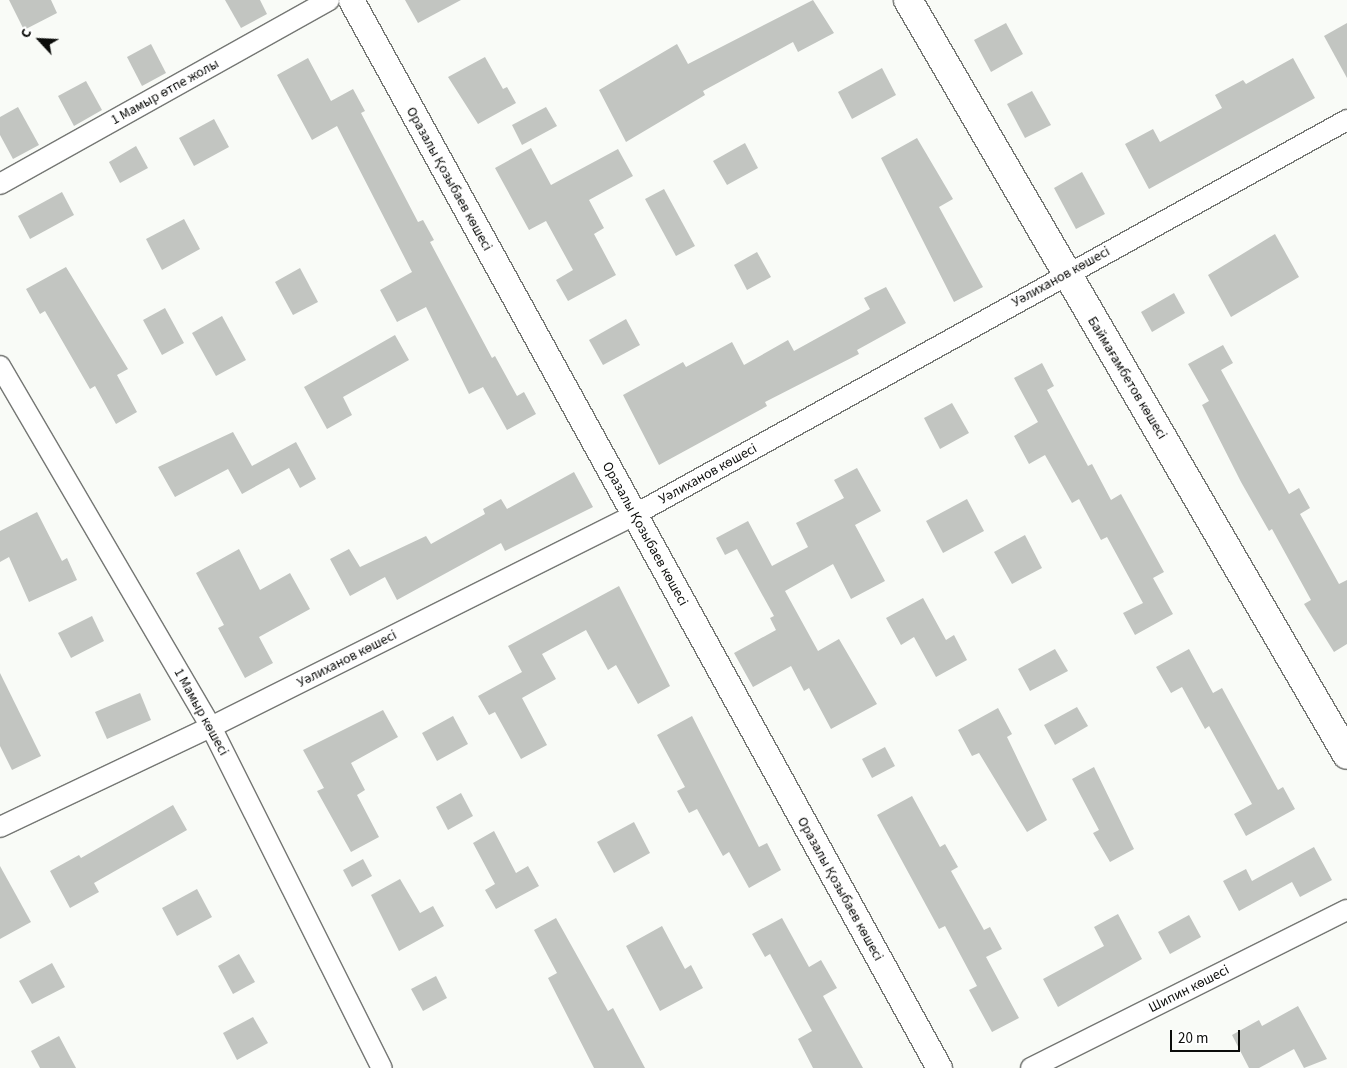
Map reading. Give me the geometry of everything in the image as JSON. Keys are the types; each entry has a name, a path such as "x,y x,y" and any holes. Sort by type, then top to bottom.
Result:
{"main road":[{"name":"Баймағамбетов көшесі","path":"908,0 1347,755"}],"street":[{"name":"1 Мамыр өтпе жолы","path":"0,184 329,0"},
{"name":"Оразалы Қозыбаев көшесі","path":"351,0 939,1068"},
{"name":"Уәлиханов көшесі","path":"0,827 211,727 634,515 1347,120"},
{"name":"1 Мамыр көшесі","path":"0,366 211,727 382,1068"},
{"name":"Шипин көшесі","path":"1031,1068 1347,910"}],"building":[{"path":"9,0 51,0 57,13 24,30"},
{"path":"225,0 260,0 267,14 241,28"},
{"path":"405,0 461,0 418,23"},
{"path":"813,0 834,33 798,52 793,42 703,91 705,95 626,142 599,90 677,44 688,64"},
{"path":"1006,23 1023,54 991,72 974,40"},
{"path":"1347,23 1347,78 1324,36"},
{"path":"151,44 166,73 142,86 127,57"},
{"path":"485,57 503,89 507,87 516,103 478,124 448,77"},
{"path":"308,58 331,101 353,89 365,111 361,113 418,222 423,220 434,240 430,242 492,358 495,356 517,396 524,392 536,414 507,430 483,387 469,394 426,307 397,322 380,290 412,272 337,126 312,140 277,75"},
{"path":"1293,58 1315,98 1149,189 1125,144 1153,129 1160,142 1222,108 1215,95 1243,80 1246,84"},
{"path":"882,68 896,95 852,119 838,92"},
{"path":"86,81 102,110 74,126 58,96"},
{"path":"1032,91 1051,125 1025,138 1007,104"},
{"path":"18,107 39,145 13,159 0,135 0,117"},
{"path":"546,107 557,126 522,145 512,125"},
{"path":"214,119 229,147 194,166 179,138"},
{"path":"917,138 953,199 939,207 983,287 954,302 881,158"},
{"path":"745,143 758,168 727,185 713,161"},
{"path":"136,146 148,168 120,183 109,162"},
{"path":"531,148 551,185 618,149 633,176 589,200 604,228 594,234 616,275 568,301 556,280 573,270 546,221 529,230 495,168"},
{"path":"1082,172 1105,214 1076,229 1054,188"},
{"path":"664,189 695,246 676,256 645,199"},
{"path":"62,192 74,215 30,239 18,216"},
{"path":"184,219 200,249 162,270 146,239"},
{"path":"1275,234 1299,277 1231,317 1208,275"},
{"path":"757,252 771,277 747,290 734,265"},
{"path":"66,267 128,369 117,375 137,412 116,424 95,386 90,389 45,311 40,314 26,289"},
{"path":"300,268 318,302 293,315 275,282"},
{"path":"886,287 906,323 857,350 859,354 765,402 767,406 659,465 623,395 683,362 686,367 732,342 744,365 788,340 794,351 870,309 864,298"},
{"path":"1174,293 1185,313 1152,332 1141,312"},
{"path":"165,308 184,343 162,355 143,320"},
{"path":"222,316 246,360 216,376 192,333"},
{"path":"626,319 640,345 603,365 589,340"},
{"path":"395,335 409,360 343,397 352,415 327,429 304,387"},
{"path":"1223,345 1233,363 1221,370 1289,494 1299,488 1310,508 1300,514 1339,584 1347,580 1347,644 1334,652 1304,604 1311,600 1272,529 1269,531 1241,482 1202,405 1209,401 1188,364"},
{"path":"1042,363 1054,386 1047,390 1088,466 1092,464 1111,500 1121,494 1164,572 1153,578 1173,614 1135,635 1123,613 1143,603 1107,537 1101,540 1079,499 1072,503 1045,455 1029,464 1014,436 1038,422 1014,378"},
{"path":"952,403 969,433 940,449 924,418"},
{"path":"233,432 252,466 296,442 316,479 300,488 289,468 242,494 228,469 175,497 158,467"},
{"path":"857,468 881,511 855,525 885,581 851,599 833,564 785,591 818,651 839,639 877,704 831,729 809,688 804,691 791,666 753,687 734,653 776,630 770,618 774,616 737,549 725,555 716,538 748,521 772,566 808,547 796,523 844,498 834,480"},
{"path":"574,472 593,507 505,551 501,543 397,600 385,577 350,596 330,559 349,549 360,567 426,536 431,544 485,514 483,509 501,499 507,509"},
{"path":"967,499 984,531 943,553 926,521"},
{"path":"37,512 62,561 67,558 77,580 29,602 9,557 0,562 0,531"},
{"path":"1025,535 1042,568 1012,584 994,552"},
{"path":"239,549 260,590 290,573 310,609 259,637 273,663 245,678 218,628 224,625 196,573"},
{"path":"619,586 670,686 638,704 616,665 608,670 586,630 542,654 556,679 522,698 547,745 521,759 495,712 489,715 478,696 522,672 508,646"},
{"path":"923,598 946,640 954,635 967,660 936,677 914,637 901,645 886,618"},
{"path":"92,616 104,641 71,658 58,633"},
{"path":"1055,649 1068,671 1030,691 1018,669"},
{"path":"1189,649 1213,693 1222,688 1278,790 1283,787 1295,809 1246,836 1234,814 1252,804 1209,726 1205,729 1182,687 1171,693 1156,667"},
{"path":"0,673 41,756 12,770 0,746"},
{"path":"140,693 151,720 107,739 95,712"},
{"path":"1077,707 1088,726 1055,745 1044,725"},
{"path":"998,708 1012,734 1007,737 1047,820 1027,832 979,753 972,756 958,730"},
{"path":"383,710 398,737 351,763 365,790 357,795 379,837 351,852 317,791 324,788 303,750"},
{"path":"453,716 468,744 437,761 422,733"},
{"path":"692,716 759,847 767,843 781,870 749,888 729,852 723,856 697,809 689,813 677,791 685,787 657,735"},
{"path":"885,747 895,766 872,778 862,759"},
{"path":"1094,767 1134,849 1110,862 1093,833 1099,830 1072,779"},
{"path":"461,793 473,816 448,830 436,807"},
{"path":"912,796 940,847 945,844 958,867 951,871 984,930 990,927 1002,949 986,957 1019,1018 992,1032 969,990 977,986 945,926 939,929 877,815"},
{"path":"173,805 187,830 94,883 99,892 70,908 50,871 79,855 81,858"},
{"path":"634,822 650,853 614,873 597,842"},
{"path":"494,831 516,873 528,866 539,886 496,909 485,890 495,884 473,843"},
{"path":"1314,847 1332,880 1300,897 1292,882 1239,911 1223,881 1246,869 1252,881"},
{"path":"363,859 372,876 352,887 343,870"},
{"path":"0,866 31,922 0,939"},
{"path":"400,879 420,913 433,906 444,926 399,951 371,895"},
{"path":"197,889 212,917 177,936 162,908"},
{"path":"1118,914 1142,959 1058,1007 1043,979 1104,946 1094,927"},
{"path":"1189,915 1201,937 1170,954 1158,932"},
{"path":"556,918 608,1011 613,1008 645,1068 594,1068 548,978 557,973 534,930"},
{"path":"782,918 809,967 821,960 837,988 823,996 863,1068 813,1068 798,1039 812,1031 770,954 765,957 752,934"},
{"path":"662,926 685,969 691,965 703,988 660,1011 626,946"},
{"path":"239,954 255,982 233,994 218,966"},
{"path":"52,963 65,987 32,1004 19,981"},
{"path":"436,976 447,998 423,1011 411,989"},
{"path":"1298,1006 1327,1059 1304,1068 1294,1049 1259,1068 1249,1068 1232,1035 1259,1020 1262,1026"},
{"path":"253,1017 268,1043 237,1060 223,1033"},
{"path":"59,1036 76,1068 40,1068 31,1051"}]}
